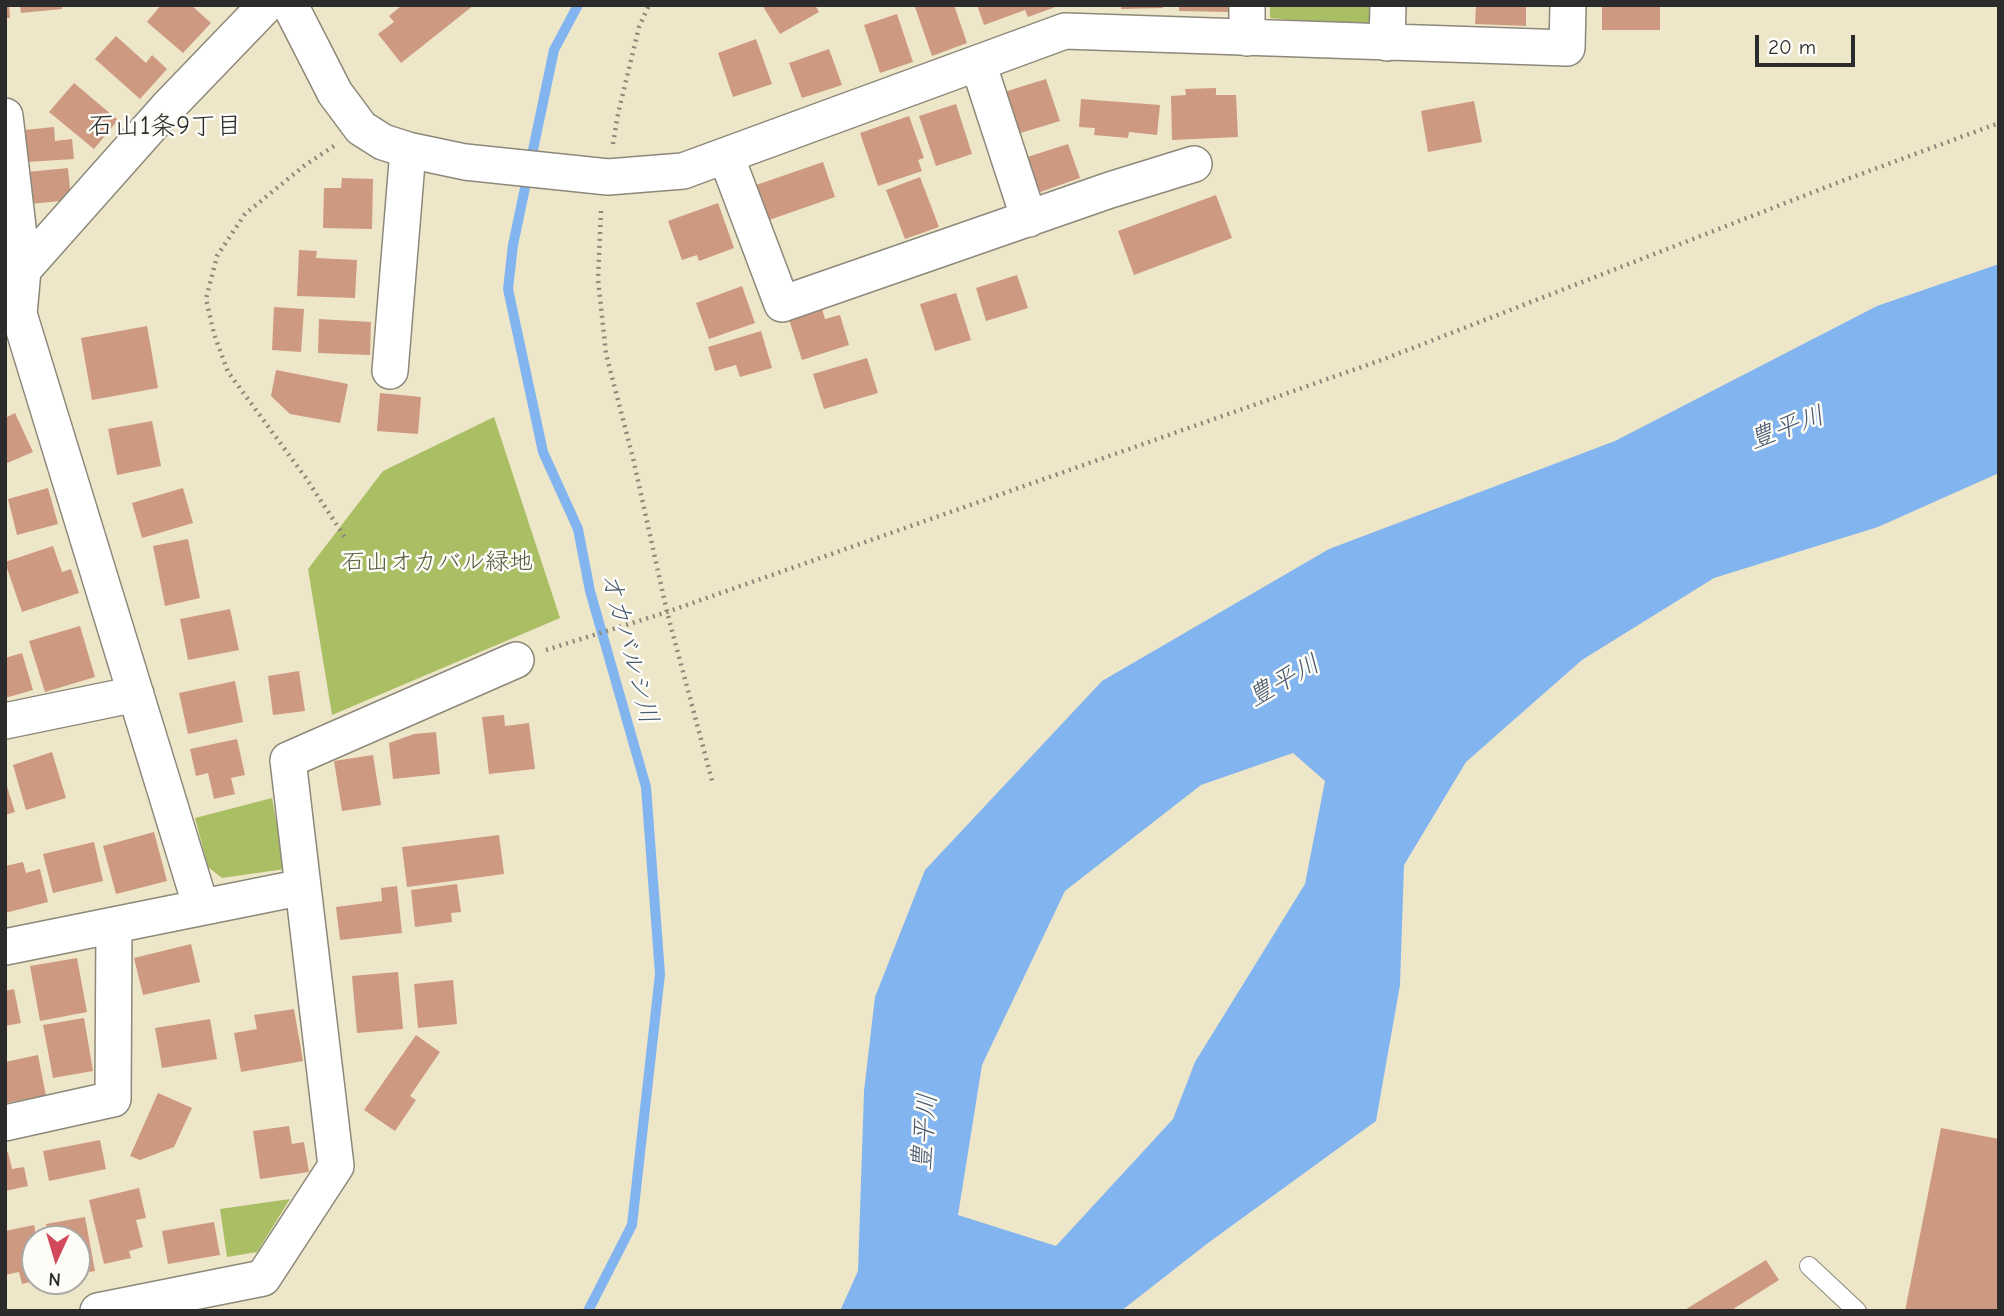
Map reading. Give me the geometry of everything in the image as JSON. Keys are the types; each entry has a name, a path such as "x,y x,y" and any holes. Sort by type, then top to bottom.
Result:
{"street":[{"path":"23,270 149,128 266,5"},
{"path":"290,5 335,93 361,128 383,142 465,162 608,177 683,171 1065,31 1247,22 1387,43 1567,48 1568,5"},
{"path":"1387,43 1388,5"},
{"path":"978,63 1029,219"},
{"path":"5,116 23,270 16,346 136,694 201,907"},
{"path":"390,371 408,150"},
{"path":"726,156 782,304 1110,190 1194,164"},
{"path":"99,1311 263,1278 336,1166 288,760 516,660"},
{"path":"5,720 136,694"},
{"path":"5,947 303,887"},
{"path":"5,1123 113,1099 114,925"}],"lane":[{"path":"1809,1266 1857,1311"}],"path":[{"path":"649,5 639,27 618,114 601,206 598,279 606,354 633,458 667,611 713,784"},
{"path":"516,660 667,611 1387,358 1999,122"},
{"path":"346,539 306,478 228,372 214,334 206,299 217,256 245,214 305,165 361,128"}],"green space":[{"path":"1270,5 1370,5 1370,27 1270,18"},
{"name":"石山オカバル緑地","path":"494,417 560,618 332,715 308,569 383,471"},
{"path":"272,798 285,869 222,878 208,867 195,818"},
{"path":"290,1199 257,1252 227,1257 220,1209"}],"water":[{"name":"豊平川","path":"1999,264 1999,473 1878,527 1714,578 1582,660 1466,762 1404,865 1400,985 1376,1121 1208,1243 1121,1311 840,1311 858,1271 864,1091 875,997 925,870 1102,681 1329,549 1615,441 1877,306","holes":["1293,753 1325,781 1305,884 1195,1062 1173,1119 1056,1246 958,1215 982,1065 1065,891 1201,785"]}],"building":[{"path":"5,5 9,5 10,18 5,18"},
{"path":"20,5 62,5 62,9 21,13"},
{"path":"161,5 191,5 211,23 183,53 147,22"},
{"path":"398,5 474,5 401,63 378,34 394,22 389,16 400,7"},
{"path":"762,5 815,5 819,12 780,34"},
{"path":"954,5 967,43 932,56 915,7"},
{"path":"977,5 1058,6 1028,17 1025,10 984,25"},
{"path":"1122,5 1163,5 1163,8 1121,9"},
{"path":"1179,5 1228,5 1228,12 1179,11"},
{"path":"1476,5 1526,5 1526,26 1475,24"},
{"path":"1602,5 1660,5 1660,30 1602,30"},
{"path":"897,14 913,62 880,73 864,25"},
{"path":"116,36 146,63 152,55 167,69 140,99 95,59"},
{"path":"756,39 772,84 733,97 718,53"},
{"path":"829,49 842,85 802,98 789,63"},
{"path":"1046,79 1060,121 1014,135 1001,93"},
{"path":"74,83 118,120 94,149 49,112"},
{"path":"1216,88 1216,95 1236,95 1238,137 1172,140 1171,96 1186,95 1185,89"},
{"path":"1081,99 1160,105 1157,135 1129,132 1128,138 1094,135 1095,128 1079,127"},
{"path":"1474,101 1482,142 1428,152 1421,111"},
{"path":"956,104 972,154 936,166 919,116"},
{"path":"909,116 924,158 918,160 922,171 878,186 860,133"},
{"path":"54,127 55,141 72,139 74,159 27,162 24,130"},
{"path":"1068,144 1080,178 1029,196 1018,160"},
{"path":"823,162 835,197 769,220 756,185"},
{"path":"68,168 71,200 30,204 27,172"},
{"path":"920,177 939,227 905,239 886,190"},
{"path":"342,178 373,179 372,229 323,228 324,188 341,188"},
{"path":"1216,195 1232,238 1134,275 1118,231"},
{"path":"718,203 734,248 699,261 697,255 682,260 668,221"},
{"path":"299,250 317,251 316,258 357,260 355,298 297,296"},
{"path":"1017,275 1028,308 986,321 976,288"},
{"path":"742,286 755,323 709,339 696,303"},
{"path":"956,293 971,340 935,351 920,304"},
{"path":"821,306 825,319 840,315 849,345 802,360 788,316"},
{"path":"274,307 304,309 301,352 272,350"},
{"path":"319,319 371,322 370,355 318,353"},
{"path":"147,326 158,388 92,400 81,338"},
{"path":"761,331 772,368 740,377 736,365 715,371 708,347"},
{"path":"867,358 878,393 824,409 813,374"},
{"path":"276,370 348,384 340,423 290,414 271,396"},
{"path":"380,393 421,397 418,434 377,431"},
{"path":"15,413 33,452 5,464 5,418"},
{"path":"152,421 161,466 117,475 108,429"},
{"path":"48,488 58,524 17,535 8,499"},
{"path":"183,488 193,523 142,538 132,503"},
{"path":"188,539 200,598 165,606 153,546"},
{"path":"53,546 62,572 71,569 79,593 22,612 5,562"},
{"path":"230,609 239,650 188,660 180,619"},
{"path":"80,626 95,677 45,692 29,641"},
{"path":"22,653 33,690 5,698 5,658"},
{"path":"299,671 305,711 273,715 268,676"},
{"path":"235,681 243,722 188,734 179,693"},
{"path":"504,715 505,726 529,723 535,769 489,774 482,717"},
{"path":"436,732 440,774 393,779 389,743 414,734"},
{"path":"237,739 245,775 231,778 235,794 214,799 208,773 196,776 190,749"},
{"path":"52,752 66,798 26,810 13,765"},
{"path":"373,755 381,805 342,811 334,761"},
{"path":"5,780 15,812 5,815"},
{"path":"154,832 167,881 116,894 103,846"},
{"path":"499,835 504,874 407,887 402,847"},
{"path":"94,842 103,881 53,893 43,854"},
{"path":"23,862 26,873 40,869 48,902 5,913 5,866"},
{"path":"457,884 461,912 451,913 452,922 415,927 411,890"},
{"path":"397,886 402,933 340,940 336,907 382,901 381,888"},
{"path":"191,944 200,982 143,995 134,958"},
{"path":"77,958 87,1012 40,1021 30,966"},
{"path":"398,972 403,1029 357,1033 352,976"},
{"path":"453,980 457,1024 418,1028 414,984"},
{"path":"14,989 21,1023 5,1026 5,991"},
{"path":"294,1009 303,1061 241,1072 234,1033 257,1029 254,1015"},
{"path":"84,1018 93,1071 53,1078 43,1025"},
{"path":"210,1019 217,1059 162,1068 155,1028"},
{"path":"416,1035 440,1052 410,1096 416,1100 395,1131 364,1110"},
{"path":"38,1055 46,1096 5,1103 5,1062"},
{"path":"158,1093 192,1108 174,1147 140,1160 130,1156"},
{"path":"289,1126 292,1144 304,1142 309,1172 260,1179 253,1131"},
{"path":"1941,1128 1999,1139 1998,1311 1905,1311"},
{"path":"100,1140 106,1169 49,1181 43,1151"},
{"path":"8,1152 12,1169 24,1167 28,1186 5,1191 5,1153"},
{"path":"139,1188 146,1218 136,1220 143,1247 129,1251 131,1258 104,1264 89,1200"},
{"path":"85,1217 86,1225 46,1225"},
{"path":"214,1222 220,1255 168,1264 162,1231"},
{"path":"21,1228 21,1280 19,1272 5,1275 5,1231"},
{"path":"91,1249 95,1271 91,1272"},
{"path":"1766,1260 1779,1280 1730,1311 1683,1311"}],"waterway":[{"name":"オカバルシ川","path":"578,5 554,50 513,245 508,289 543,452 578,529 590,591 646,787 660,974 632,1225 588,1311"}],"district":[{"name":"石山1条9丁目","path":"165,127"}]}
